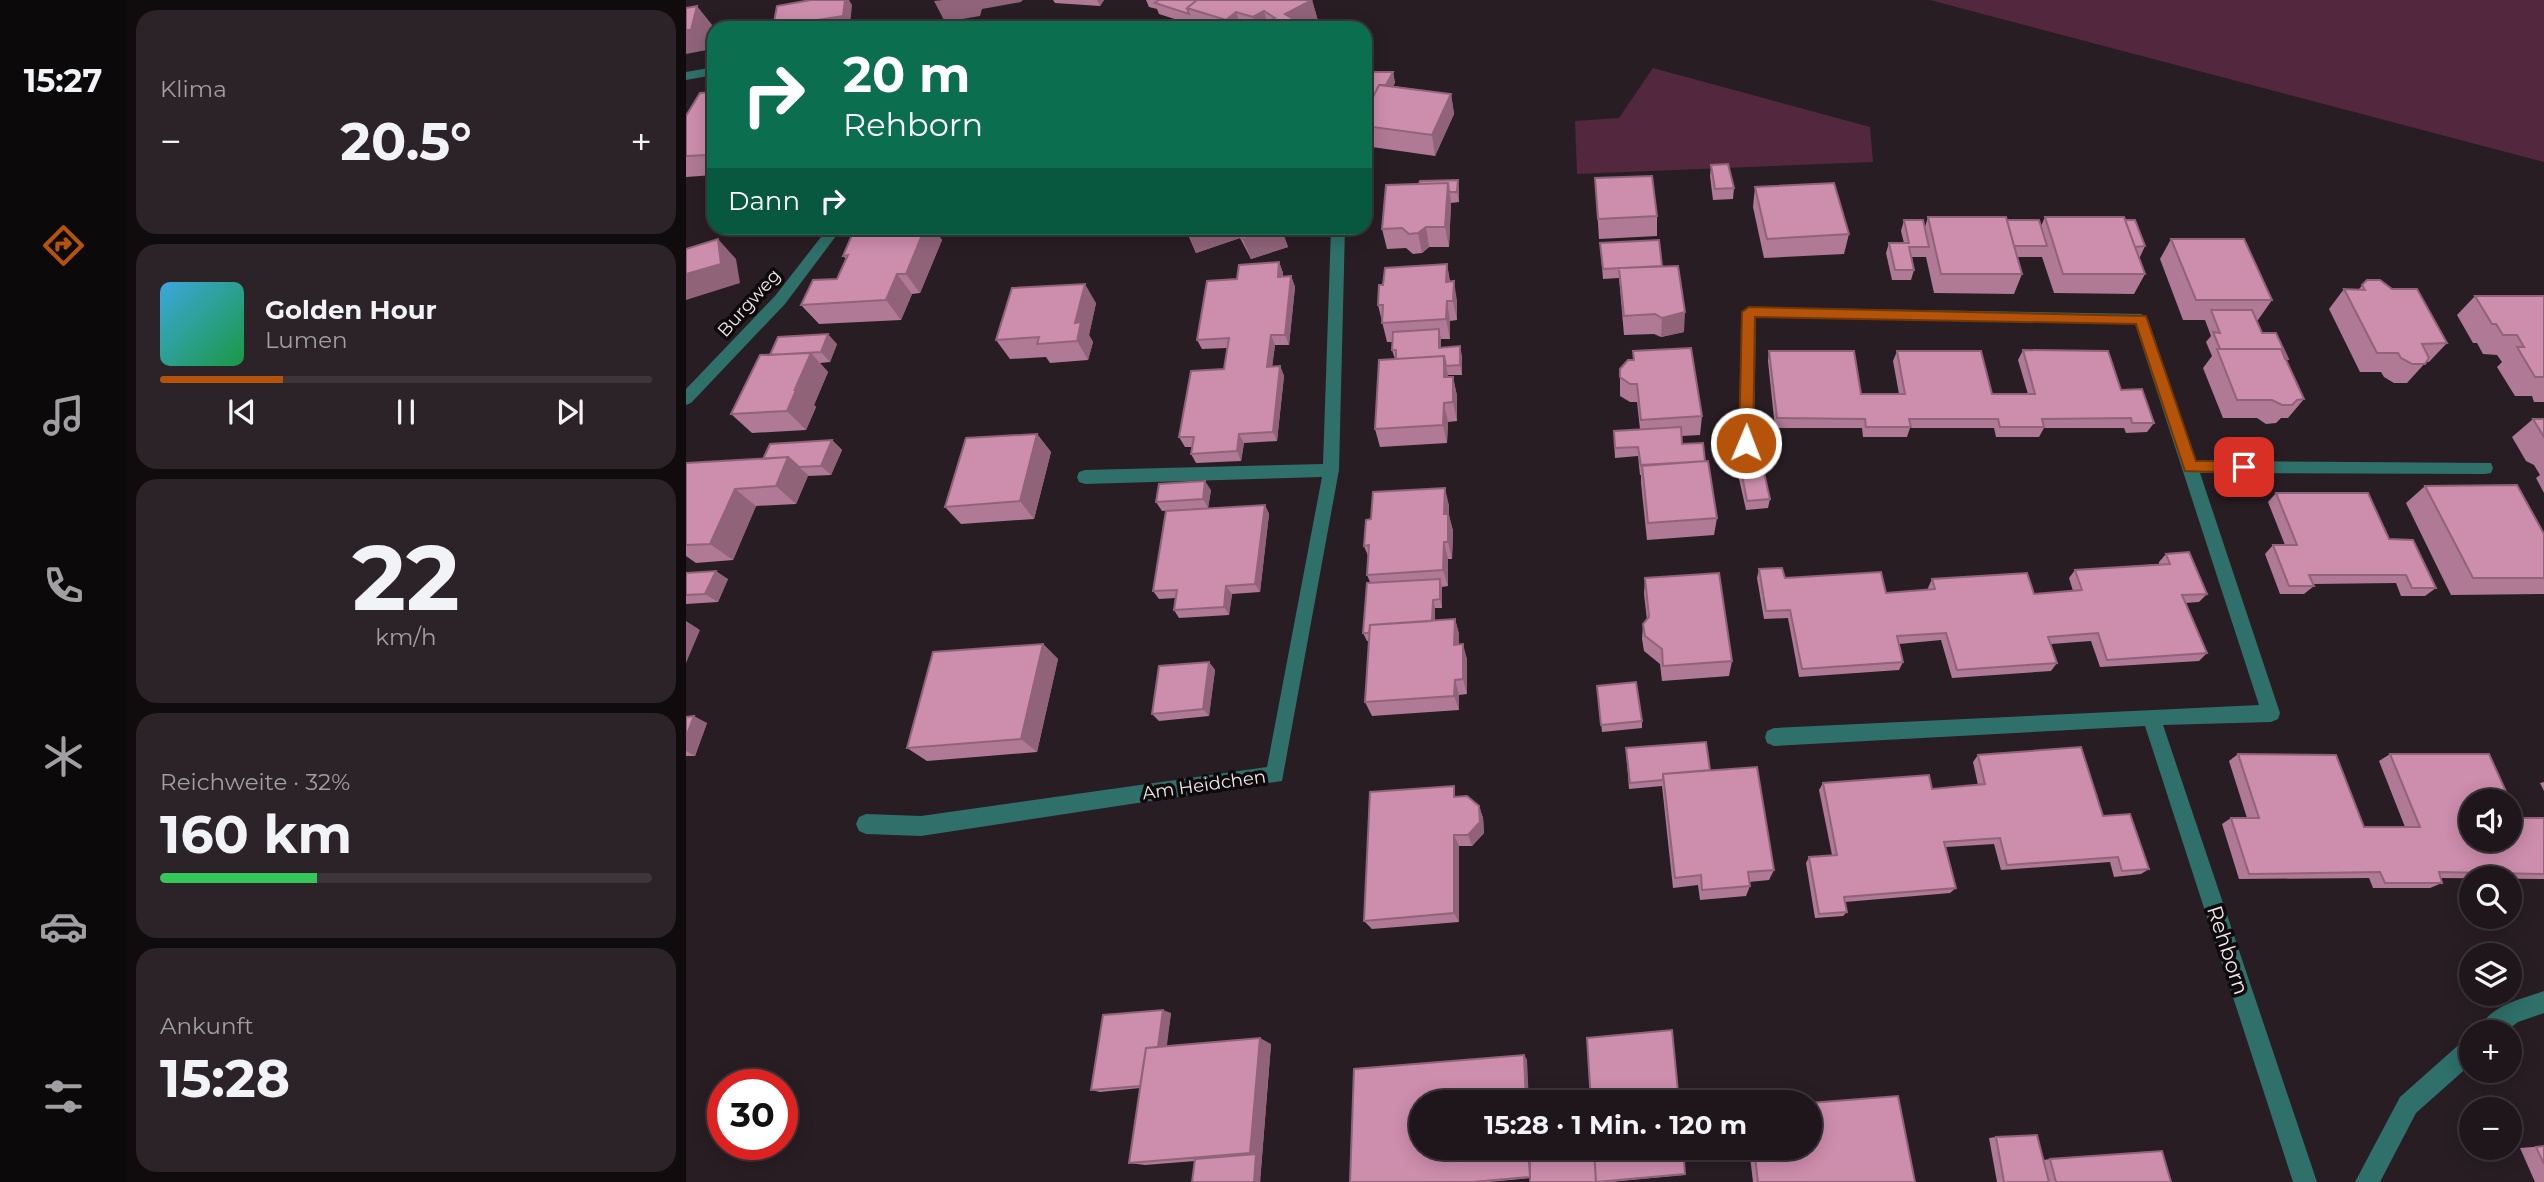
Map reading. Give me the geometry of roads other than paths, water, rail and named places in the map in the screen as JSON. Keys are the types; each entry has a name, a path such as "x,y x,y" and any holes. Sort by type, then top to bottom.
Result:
{"street":[{"path":"686,76 707,72"},
{"name":"Burgweg","path":"686,399 780,300 830,235"},
{"name":"Am Heidchen","path":"866,824 921,826 1275,775 1331,470 1338,235"},
{"path":"1746,443 1749,312 2141,319 2271,713 1774,737"},
{"path":"2190,467 2485,467"},
{"path":"1085,477 1331,470"},
{"name":"Rehborn","path":"2151,717 2305,1182"},
{"path":"2503,1020 2511,1013 2544,1002"},
{"path":"2367,1182 2409,1105 2459,1060"}]}
